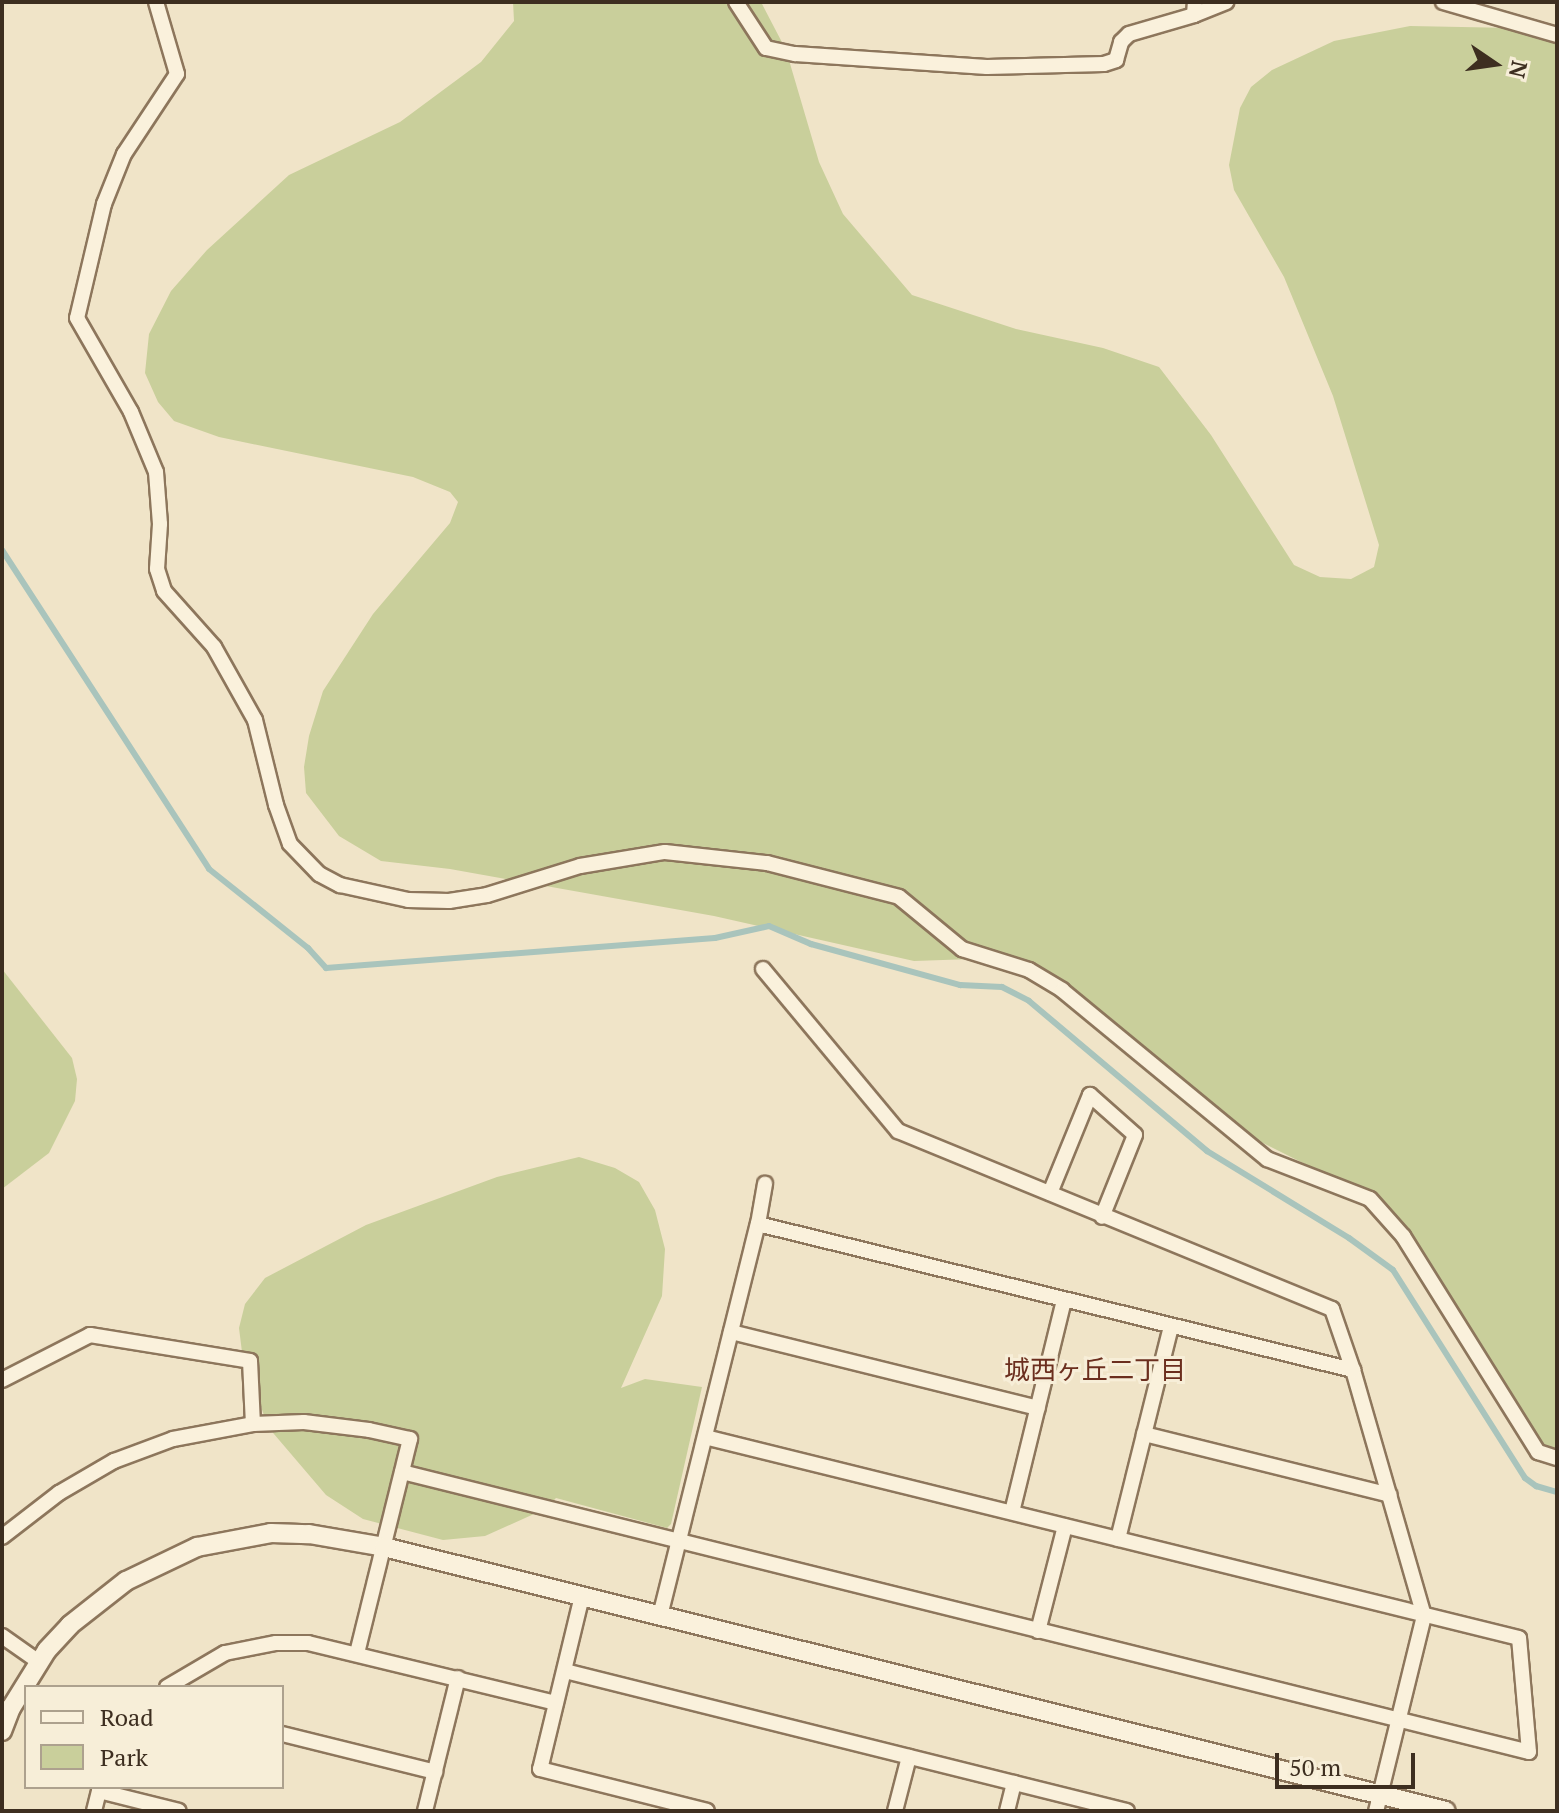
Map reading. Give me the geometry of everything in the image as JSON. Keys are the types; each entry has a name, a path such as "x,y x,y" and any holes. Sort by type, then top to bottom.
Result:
{"street":[{"path":"156,2 177,74 124,154 104,204 77,318 131,412 156,472 160,524 157,569 164,591 214,647 255,720 276,805 290,844 299,854 319,874 340,885 408,900 449,901 487,895 580,866 665,852 767,863 899,897 962,949 1029,970 1062,990 1267,1159 1370,1199 1403,1236 1538,1452 1557,1458"},
{"path":"736,2 766,48 795,54 987,67 1104,64 1116,60 1121,42 1129,34 1194,8 1226,2"},
{"path":"1443,2 1557,35"},
{"path":"763,969 898,1131 1332,1309 1353,1370 1424,1616 1378,1803"},
{"path":"1050,1193 1090,1095 1135,1135 1102,1217"},
{"path":"660,1616 758,1224 765,1184"},
{"path":"758,1224 1353,1370"},
{"path":"1012,1512 1064,1300"},
{"path":"1118,1539 1171,1326"},
{"path":"731,1332 1038,1408"},
{"path":"2,1380 90,1335 250,1361 253,1424"},
{"path":"2,1537 59,1493 114,1461 173,1439 253,1424 304,1422 410,1439 357,1653"},
{"path":"1144,1434 1390,1495"},
{"path":"402,1472 1529,1752 1519,1638 705,1437"},
{"path":"1038,1631 1065,1526"},
{"path":"25,1685 39,1662 70,1625 126,1581 197,1547 271,1533 343,1538 582,1596 1378,1803 1446,1811"},
{"path":"582,1596 540,1769 707,1811"},
{"path":"2,1636 39,1662"},
{"path":"170,1685 225,1653 276,1643 308,1643 556,1703"},
{"path":"565,1671 1127,1811"},
{"path":"425,1811 458,1678"},
{"path":"2,1731 24,1687"},
{"path":"284,1734 435,1772"},
{"path":"895,1811 909,1757"},
{"path":"1007,1811 1014,1783"},
{"path":"94,1811 100,1789 179,1811"}],"green space":[{"path":"513,2 761,2 786,50 819,162 843,214 912,295 1016,329 1103,348 1159,367 1211,435 1294,565 1320,577 1351,579 1374,567 1379,545 1333,396 1284,277 1234,190 1229,165 1240,108 1251,87 1272,70 1334,41 1410,26 1557,29 1557,1453 1540,1446 1418,1249 1383,1203 1231,1127 1062,984 1001,958 914,961 714,916 450,869 381,861 339,836 306,793 304,767 309,736 323,691 373,614 450,523 458,502 450,492 413,477 219,437 174,421 158,402 145,373 149,334 171,291 207,250 289,175 400,122 481,62 514,21"},
{"path":"2,969 72,1058 77,1079 75,1101 49,1153 2,1189"},
{"path":"579,1157 615,1168 639,1182 655,1210 665,1249 662,1296 621,1388 645,1379 702,1387 671,1524 667,1528 556,1498 545,1509 485,1536 443,1540 363,1519 326,1495 268,1427 242,1352 239,1328 245,1304 265,1278 366,1225 497,1177"}],"waterway":[{"path":"2,550 209,869 308,948 326,968 715,938 769,926 811,944 960,985 1002,987 1029,1001 1207,1151 1349,1238 1393,1270 1525,1478 1536,1486 1557,1492"}],"district":[{"name":"城西ヶ丘二丁目","path":"1095,1370"}]}
